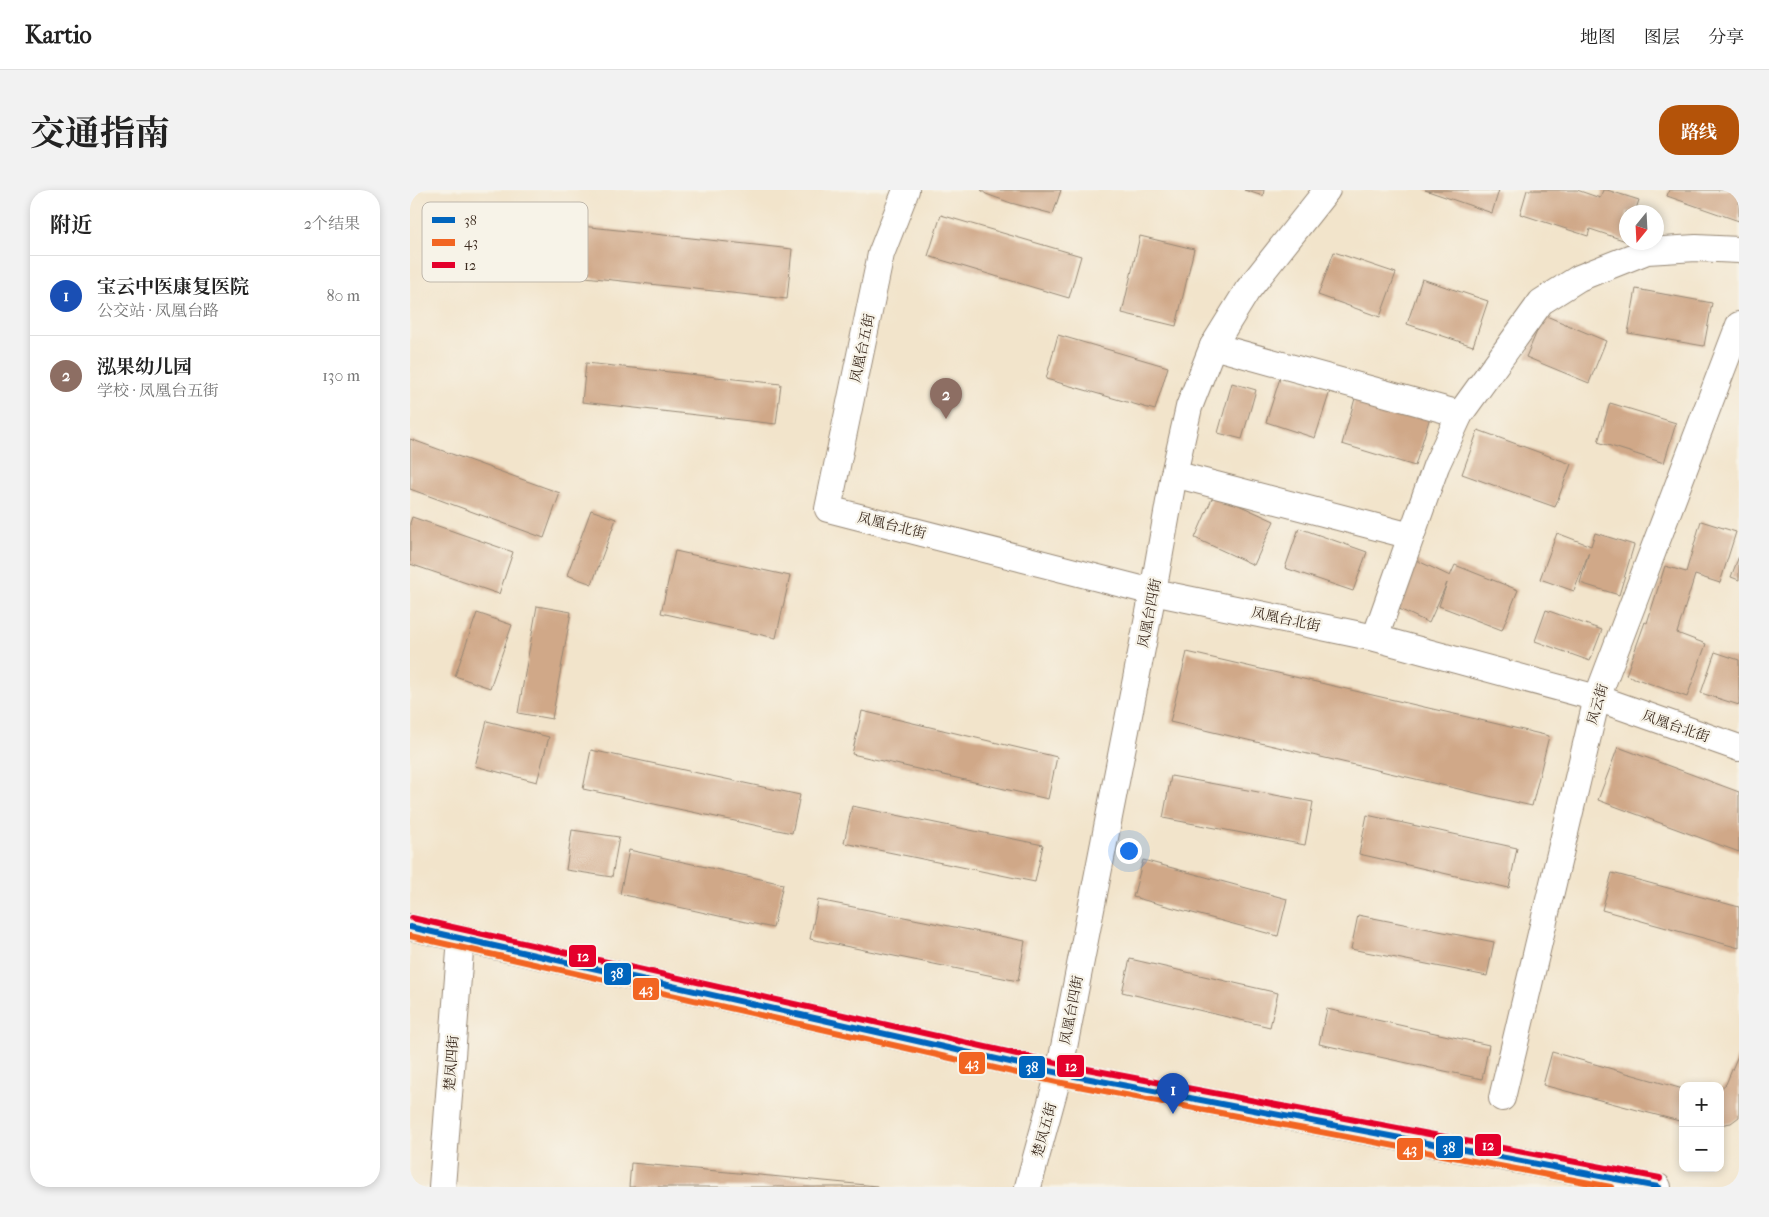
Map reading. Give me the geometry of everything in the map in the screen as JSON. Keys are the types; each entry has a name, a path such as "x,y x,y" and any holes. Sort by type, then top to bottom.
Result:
{"street":[{"name":"凤凰台五街","path":"828,509 881,254 906,190"},
{"name":"凤凰台四街","path":"1059,1073 1153,592 1174,474 1189,407 1213,346 1247,291 1327,190"},
{"path":"1375,638 1436,466 1460,414 1541,302 1579,278 1647,251 1696,248 1739,250"},
{"name":"凤云街","path":"1502,1098 1597,698 1739,325"},
{"path":"1213,346 1460,414"},
{"path":"1174,474 1411,536"},
{"name":"凤凰台北街","path":"828,509 1153,592 1375,638 1597,698 1739,748"},
{"path":"410,927 1059,1073 1658,1187"},
{"name":"楚凤四街","path":"442,1187 461,938"},
{"name":"楚凤五街","path":"1028,1187 1059,1073"}],"building":[{"path":"981,190 1061,190 1053,214 1011,203 986,194"},
{"path":"1244,190 1264,190 1263,196"},
{"path":"1425,190 1499,190 1492,213"},
{"path":"1527,190 1577,190 1600,198 1603,190 1607,190 1639,200 1637,205 1619,205 1619,239 1590,229 1588,236 1520,214"},
{"path":"1669,190 1739,190 1739,221 1667,196"},
{"path":"941,215 1081,256 1069,298 928,256"},
{"path":"588,227 792,249 787,299 588,277"},
{"path":"1140,236 1194,249 1176,326 1122,313"},
{"path":"1334,252 1396,273 1380,317 1318,295"},
{"path":"1422,279 1488,301 1473,346 1407,324"},
{"path":"1636,289 1712,303 1704,346 1628,333"},
{"path":"1544,315 1606,341 1589,383 1526,357"},
{"path":"1058,335 1168,367 1155,410 1046,379"},
{"path":"586,363 781,384 776,424 582,402"},
{"path":"1281,375 1330,391 1315,438 1266,422"},
{"path":"1232,383 1256,390 1242,439 1218,433"},
{"path":"1356,395 1430,417 1415,466 1342,444"},
{"path":"1610,403 1676,423 1664,463 1598,442"},
{"path":"1478,430 1571,464 1555,507 1462,474"},
{"path":"410,439 560,493 544,538 410,489"},
{"path":"1214,494 1274,521 1254,565 1195,538"},
{"path":"591,510 616,519 592,584 567,575"},
{"path":"412,517 513,552 499,594 410,564 410,523"},
{"path":"1701,521 1736,532 1720,583 1695,575 1677,633 1706,644 1687,697 1626,675 1645,622 1647,623 1665,566 1686,572"},
{"path":"1299,528 1367,552 1353,591 1285,568"},
{"path":"1557,533 1591,546 1595,533 1634,545 1619,595 1580,583 1589,552 1574,591 1540,579"},
{"path":"675,551 790,576 776,638 661,613"},
{"path":"1739,556 1739,580 1731,577"},
{"path":"1416,560 1450,576 1455,565 1518,590 1502,630 1439,606 1447,583 1429,623 1395,607"},
{"path":"537,606 571,612 552,719 518,713"},
{"path":"1546,610 1602,630 1590,661 1535,641"},
{"path":"477,613 512,625 490,688 455,676"},
{"path":"1187,652 1549,736 1532,806 1170,722"},
{"path":"1715,652 1739,660 1739,705 1701,693"},
{"path":"862,711 1057,757 1048,799 852,754"},
{"path":"487,721 549,737 537,782 475,766"},
{"path":"1618,747 1739,792 1739,852 1598,800"},
{"path":"591,750 800,795 792,833 583,789"},
{"path":"1171,776 1313,802 1305,845 1163,818"},
{"path":"852,806 1043,845 1035,882 844,843"},
{"path":"1367,815 1517,848 1509,888 1359,854"},
{"path":"572,830 619,837 612,877 566,870"},
{"path":"629,850 783,884 773,928 620,894"},
{"path":"1143,860 1287,899 1278,936 1133,897"},
{"path":"1612,873 1739,907 1739,948 1602,910"},
{"path":"818,900 1025,941 1018,981 810,939"},
{"path":"1358,915 1494,942 1487,976 1351,949"},
{"path":"1130,959 1278,993 1270,1027 1122,992"},
{"path":"1327,1009 1489,1045 1482,1079 1319,1044"},
{"path":"1552,1052 1679,1088 1679,1121 1543,1085"},
{"path":"1739,1053 1739,1117 1731,1123 1724,1124 1724,1086"},
{"path":"631,1163 877,1186 877,1187 629,1187"}],"transit line":[{"name":"12","path":"412,918 1061,1064 1660,1178"},
{"name":"38","path":"410,927 1059,1073 1658,1187"},
{"name":"43","path":"410,936 1057,1082 1611,1187"}],"place":[{"name":"泓果幼儿园","path":"946,419"},
{"name":"宝云中医康复医院","path":"1173,1114"}]}
